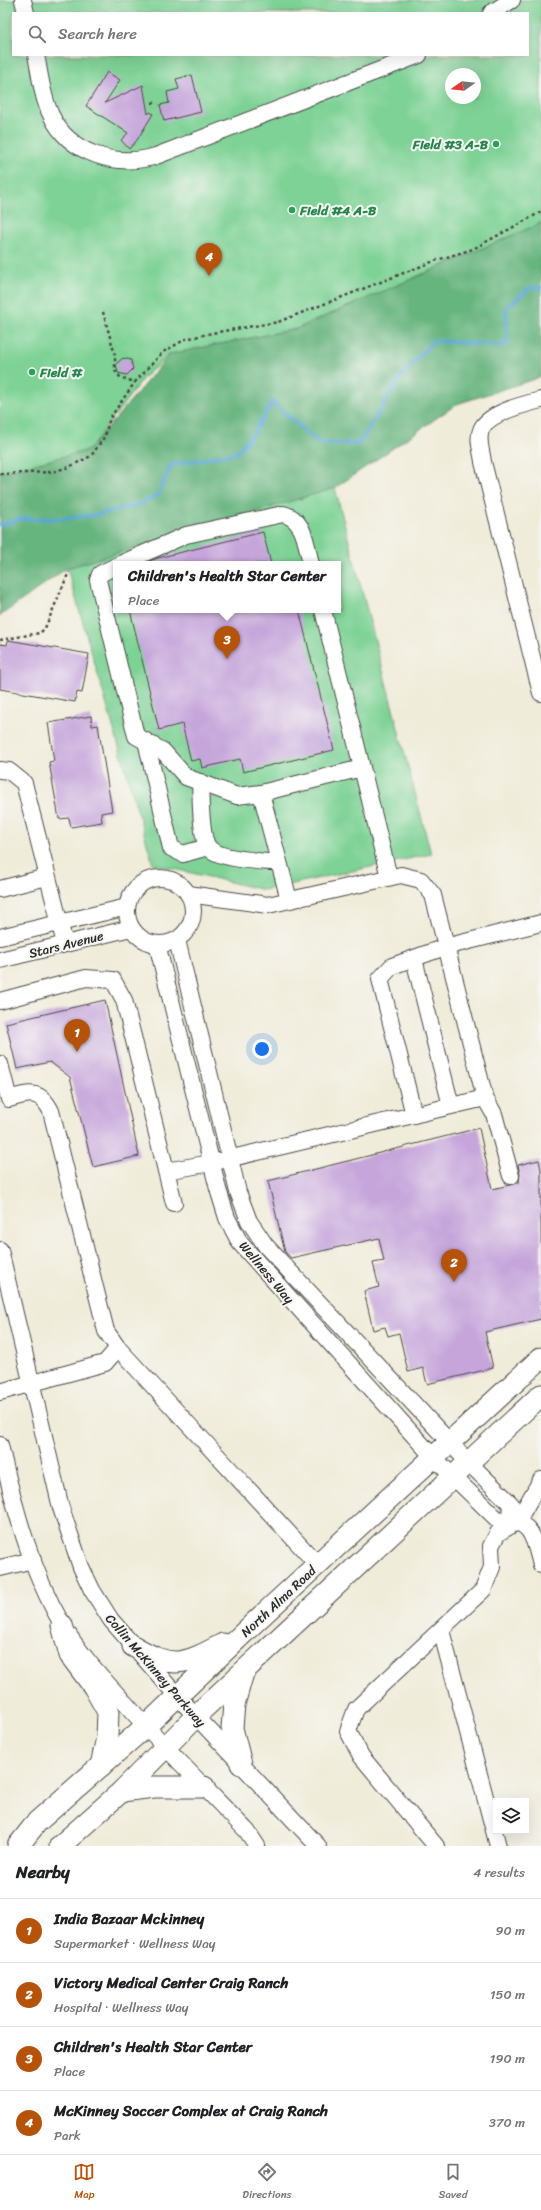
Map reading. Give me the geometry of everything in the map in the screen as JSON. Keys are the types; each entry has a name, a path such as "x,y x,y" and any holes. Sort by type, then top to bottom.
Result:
{"main road":[{"name":"North Alma Road","path":"18,1846 37,1822 178,1697 541,1358"},
{"path":"60,1846 122,1791 195,1716 541,1396"},
{"path":"62,1625 70,1655 94,1687 108,1712 107,1737 101,1766"},
{"path":"133,1646 155,1658 180,1662 191,1660 247,1631"},
{"path":"240,1764 232,1728 234,1704 243,1672"},
{"path":"122,1791 154,1787 204,1787"}],"street":[{"path":"23,0 26,12"},
{"path":"493,12 512,0"},
{"path":"36,56 47,104 51,115 64,133 88,152 113,160 133,161 156,156 416,56"},
{"path":"541,400 489,419 481,430 480,437 483,462 541,693"},
{"path":"127,561 186,535 283,514 290,516 298,522 304,534 310,561"},
{"path":"113,568 100,574 98,580 136,736 164,751 186,777 236,796 250,796 362,768"},
{"path":"323,613 389,877"},
{"path":"146,741 171,848 183,854 208,847"},
{"path":"0,770 9,771 24,783 65,944"},
{"path":"200,782 204,834 208,847 220,855 279,863"},
{"path":"261,793 289,900"},
{"path":"188,894 268,905 401,875 422,880 433,894 445,947 485,1098 494,1114 511,1176"},
{"path":"0,889 47,877"},
{"path":"169,879 180,885 188,894 192,904 191,922 185,932 176,940 164,944 157,944 139,937 131,928 128,919 127,907 133,891 149,880 169,879"},
{"name":"Stars Avenue","path":"0,937 127,907"},
{"path":"414,1115 380,979 392,966 445,947 541,923"},
{"name":"Stars Avenue","path":"0,960 131,928"},
{"name":"Wellness Way","path":"157,944 211,1163 227,1218 240,1243 453,1478 498,1520 513,1521 511,1504 469,1464 266,1246 249,1221 238,1192 176,940"},
{"path":"414,959 451,1106"},
{"path":"0,1001 86,978 113,980 124,1000 174,1203"},
{"path":"0,1064 8,1099 27,1094 38,1096 45,1100 51,1111 106,1331 118,1348 318,1565"},
{"path":"166,1171 211,1163 485,1098"},
{"name":"Collin McKinney Parkway","path":"0,1250 62,1508 81,1567 92,1590 111,1620 178,1697 318,1846"},
{"path":"303,1314 317,1301"},
{"path":"0,1392 105,1363 118,1348"},
{"path":"349,1365 364,1351"},
{"path":"0,1445 32,1560 62,1625 101,1677 164,1747 247,1831 257,1846"},
{"path":"436,1846 361,1756 348,1731 356,1709 483,1590 492,1567 491,1546 498,1533 513,1521 541,1480"},
{"path":"513,1521 532,1533 541,1565"},
{"path":"0,1568 32,1560"},
{"path":"441,1630 498,1846"}],"path":[{"path":"152,103 157,102"},
{"path":"0,474 52,472 69,467 91,456 105,436 110,418 136,382 163,352 186,339 278,322 436,260 473,249 541,212"},
{"path":"103,312 115,355 115,371 121,378 136,382"},
{"path":"0,640 40,633 45,628 69,572"}],"green space":[{"path":"0,0 541,0 541,223 296,329 170,354 143,378 89,450 0,473"},
{"path":"541,223 541,377 457,404 335,488 67,568 0,616 0,473 89,450 170,354 296,329"},
{"path":"335,488 431,854 264,890 153,864 67,568"}],"building":[{"path":"107,72 120,80 105,103 143,85 148,114 150,112 153,114 137,140 129,149 121,140 128,133 86,106"},
{"path":"192,75 201,112 164,121 160,105 169,103 167,92 179,89 176,79"},
{"path":"123,358 131,360 133,369 127,375 118,373 116,364"},
{"path":"263,532 270,561 149,561"},
{"path":"131,613 300,613 334,750 243,772 240,759 202,768 200,759 191,761 182,724 159,730"},
{"path":"8,640 89,654 82,693 77,692 75,702 0,689 0,644 7,645"},
{"path":"91,716 92,726 98,725 112,811 101,813 102,822 71,827 69,818 59,819 49,762 54,761 48,723"},
{"path":"105,1000 139,1156 93,1167 70,1077 50,1062 17,1069 6,1023"},
{"path":"479,1128 492,1189 519,1183 520,1174 518,1165 539,1160 541,1170 541,1319 485,1332 493,1368 427,1384 423,1368 408,1372 399,1333 388,1336 385,1327 373,1330 364,1291 379,1287 373,1263 384,1261 379,1238 291,1258 285,1252 268,1181"}],"waterway":[{"path":"0,525 20,519 58,519 96,515 143,503 158,495 171,465 237,453 255,431 272,402 319,443 359,444 399,379 433,341 507,345 506,308 531,287 541,288"}],"place":[{"name":"Field #3 A-B","path":"496,144"},
{"name":"Field #4 A-B","path":"292,210"},
{"name":"McKinney Soccer Complex at Craig Ranch","path":"209,276"},
{"name":"Field #","path":"32,372"},
{"name":"Children's Health Star Center","path":"227,659"},
{"name":"India Bazaar Mckinney","path":"77,1052"},
{"name":"Victory Medical Center Craig Ranch","path":"454,1282"}]}
